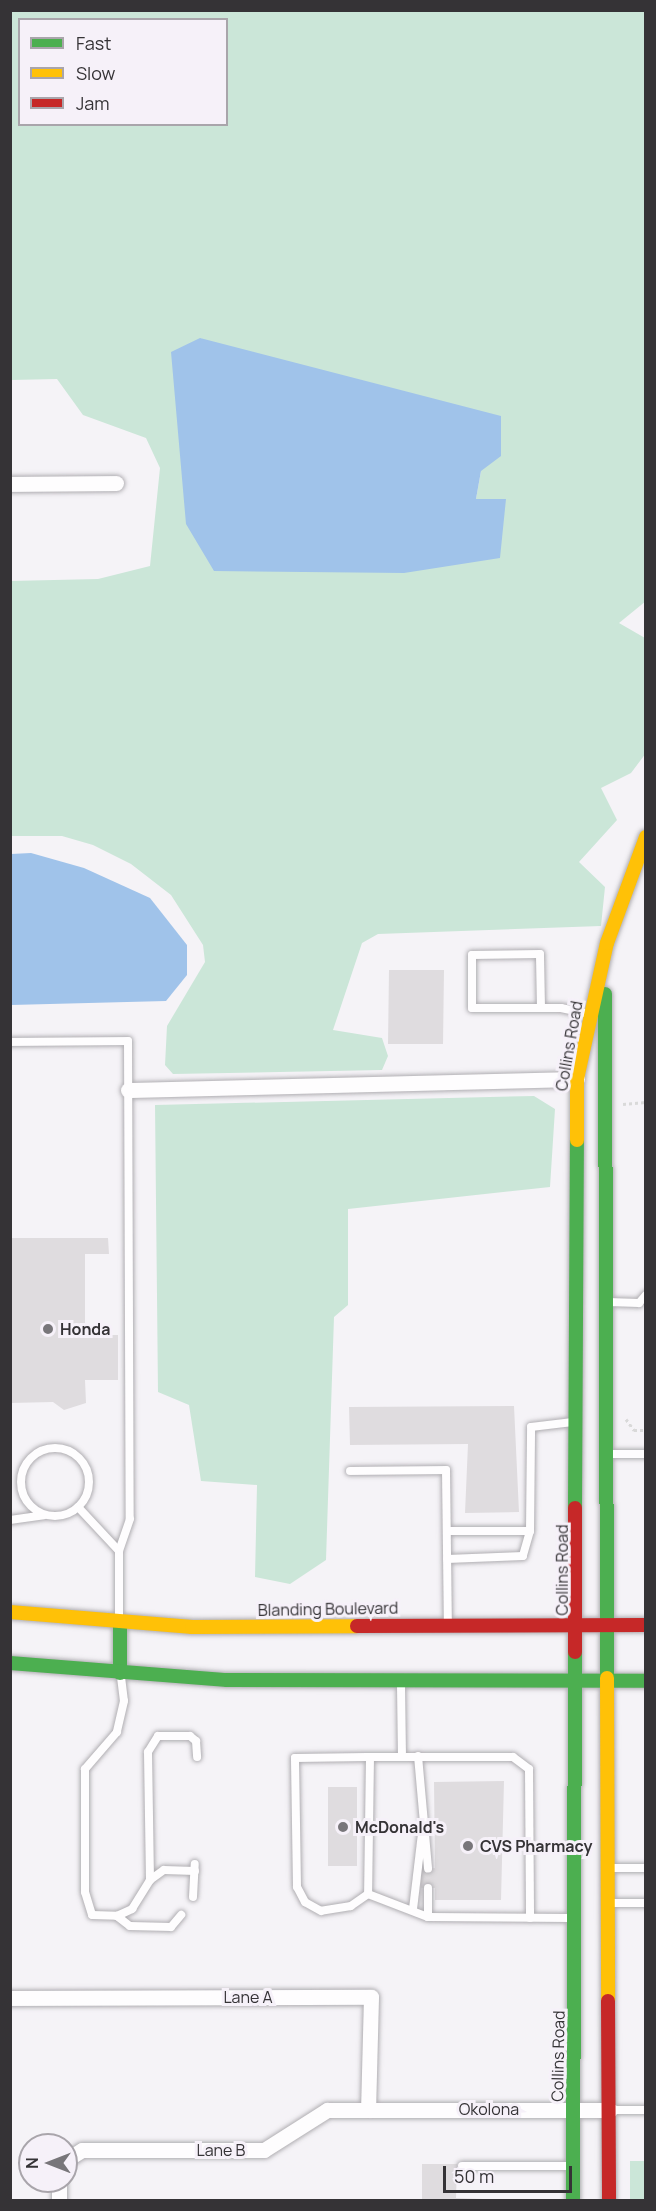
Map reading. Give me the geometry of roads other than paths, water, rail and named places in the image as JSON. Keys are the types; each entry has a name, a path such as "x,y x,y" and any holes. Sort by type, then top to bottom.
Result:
{"main road":[{"name":"Collins Road","path":"573,2200 578,1682 577,1079 607,943 645,837"},
{"name":"Collins Road","path":"607,943 603,1053 608,1302 610,1622 609,2200"},
{"name":"Blanding Boulevard","path":"10,1612 120,1624 610,1622 645,1625"},
{"path":"120,1624 120,1672"},
{"path":"10,1663 120,1672 401,1682 645,1681"}],"street":[{"path":"10,484 116,483"},
{"path":"128,1090 577,1079"},
{"name":"Lane A","path":"10,1998 371,1997 368,2110"},
{"name":"Okolona","path":"368,2110 574,2108 610,2110"},
{"name":"Lane B","path":"78,2152 82,2150 264,2150 327,2110 368,2110"}],"lane":[{"path":"541,1008 540,954 472,955 472,1008 541,1008 590,1015"},
{"path":"10,1042 128,1041 130,1519 119,1551 120,1624"},
{"path":"608,1302 642,1304 645,1295"},
{"path":"447,1559 524,1556 530,1531 531,1427 578,1422"},
{"path":"10,1520 44,1515 64,1515 78,1507 89,1486 86,1467 73,1452 46,1448 25,1465 21,1483 27,1503 44,1515"},
{"path":"609,1454 645,1454"},
{"path":"350,1471 446,1470 448,1624"},
{"path":"78,1507 119,1551"},
{"path":"447,1531 530,1531"},
{"path":"120,1672 124,1701 117,1732 85,1769 85,1892 92,1915 117,1916 132,1909 150,1880 164,1870 195,1867 193,1897"},
{"path":"401,1682 402,1757"},
{"path":"150,1880 148,1752 158,1736 190,1736 197,1757"},
{"path":"418,1756 422,1832 428,1869"},
{"path":"368,1894 370,1757"},
{"path":"530,1918 529,1769 513,1757 295,1758 300,1895 312,1907 334,1911 368,1894 413,1909 428,1917 530,1918 576,1918"},
{"path":"413,1909 422,1832"},
{"path":"610,1868 645,1868"},
{"path":"428,1888 428,1917"},
{"path":"610,1903 645,1903"},
{"path":"117,1916 130,1926 171,1927 181,1915"},
{"path":"610,2110 645,2110"},
{"path":"462,2166 573,2166"}],"water":[{"path":"200,338 501,416 501,456 481,471 476,499 506,499 500,558 404,573 214,571 186,524 171,352"},
{"path":"31,853 84,868 150,898 187,945 187,975 166,1001 11,1005 11,854"}],"place":[{"name":"Honda","path":"48,1329"},
{"name":"McDonald's","path":"343,1827"},
{"name":"CVS Pharmacy","path":"468,1846"}]}
